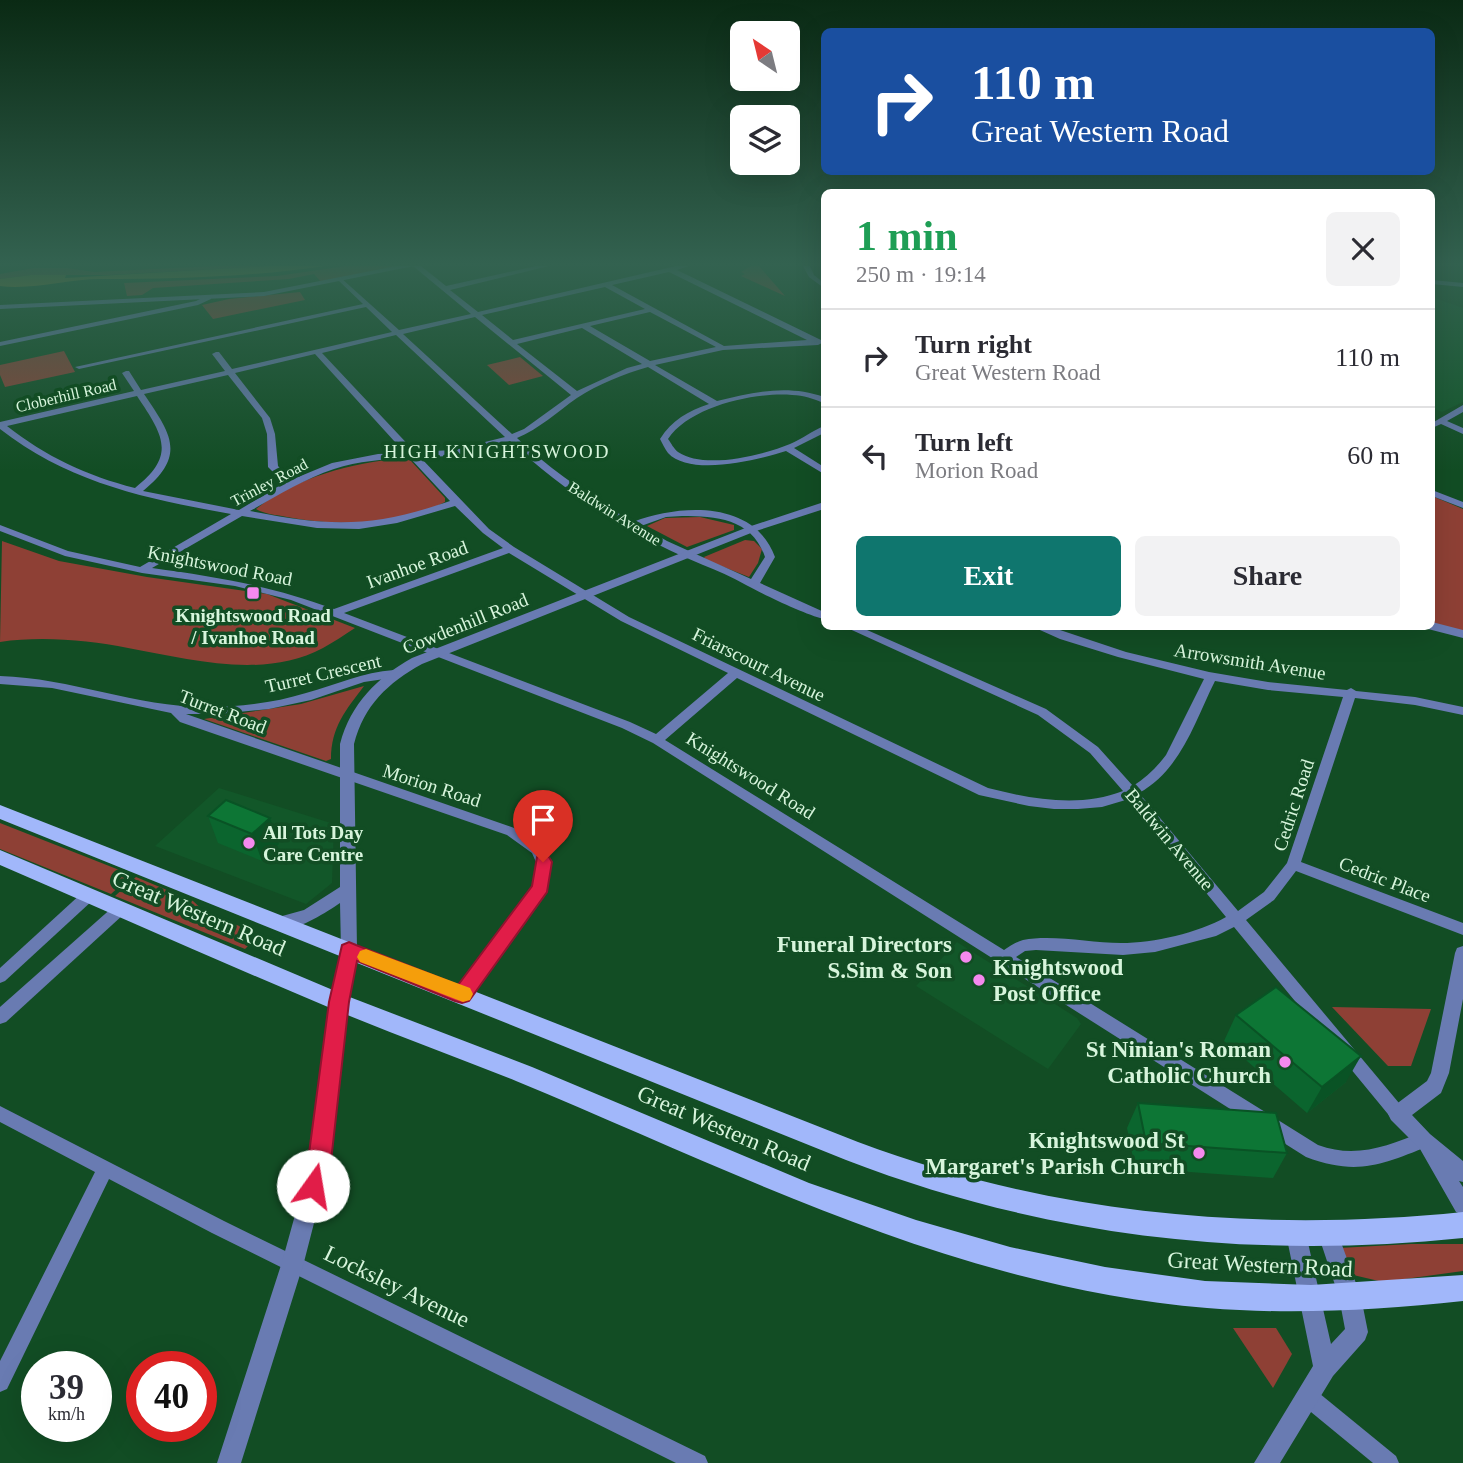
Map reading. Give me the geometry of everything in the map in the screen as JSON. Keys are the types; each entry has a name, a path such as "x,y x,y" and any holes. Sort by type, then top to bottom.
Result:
{"main road":[{"name":"Great Western Road","path":"0,812 787,1125 910,1171 993,1195 1138,1222 1199,1229 1328,1234 1463,1226"},
{"name":"Great Western Road","path":"0,857 339,1002 524,1074 806,1194 916,1233 1010,1260 1105,1280 1205,1294 1311,1299 1463,1288"}],"street":[{"path":"0,344 43,334"},
{"path":"79,367 232,334"},
{"name":"Cloberhill Road","path":"0,425 388,334"},
{"name":"Baldwin Avenue","path":"400,334 512,438 566,484 632,526 687,555 821,615"},
{"path":"501,334 576,395"},
{"path":"512,343 549,334"},
{"path":"598,334 716,404"},
{"path":"698,334 723,348"},
{"path":"801,334 821,344"},
{"name":"Trinley Road","path":"142,570 290,484 346,463 467,451 512,438 540,423 576,395 612,377 649,364 723,348 821,344"},
{"name":"Friarscourt Avenue","path":"316,351 457,502 486,531 510,549 625,619 984,792 1028,802 1071,805 1091,803 1131,792 1150,781 1163,768 1211,677"},
{"path":"216,354 265,418 271,434 273,467 290,484"},
{"path":"126,373 161,430 168,449 161,468 137,491"},
{"path":"821,399 786,392 716,404 688,416 665,435 667,447 683,458 712,462 756,457 789,449 821,431"},
{"path":"1435,424 1463,408"},
{"path":"1441,421 1463,431"},
{"path":"0,425 19,441 86,475 182,503 240,513 312,525 358,526 413,517 457,502"},
{"path":"789,449 821,469"},
{"path":"1435,494 1463,505"},
{"name":"Cowdenhill Road","path":"229,1463 293,1262 320,1161 339,1002 349,950 347,744 355,718 370,694 394,674 439,652 752,529 821,506"},
{"path":"632,526 671,514 701,513 726,517 752,529 763,539 770,557 753,585"},
{"name":"Knightswood Road","path":"0,528 65,553 142,570 266,589 337,612 593,711 657,740 1321,1156 1360,1161 1382,1157 1423,1140"},
{"path":"0,538 13,533"},
{"name":"Ivanhoe Road","path":"337,612 510,549"},
{"path":"1435,627 1463,634"},
{"name":"Baldwin Avenue","path":"857,630 1042,712 1094,750 1398,1114 1423,1140 1463,1173"},
{"name":"Arrowsmith Avenue","path":"1048,630 1115,653 1211,677 1269,686 1401,697 1463,711"},
{"path":"657,740 736,673"},
{"name":"Turret Crescent","path":"176,711 235,709 275,704 376,675 394,674"},
{"name":"Turret Road","path":"0,680 41,681 176,711 184,719 347,777"},
{"name":"Cedric Road","path":"1003,957 1022,946 1035,944 1123,949 1155,946 1216,930 1269,896 1293,865 1351,692"},
{"name":"Morion Road","path":"347,777 512,832 537,850 543,862 541,888 462,995"},
{"name":"Cedric Place","path":"1293,865 1463,929"},
{"path":"281,923 309,915 349,889"},
{"path":"0,977 88,896"},
{"path":"0,1017 119,909"},
{"path":"1398,1114 1434,1087 1440,1073 1463,953"},
{"name":"Locksley Avenue","path":"0,1114 105,1170 698,1463"},
{"name":"Baldwin Avenue","path":"1423,1140 1463,1205"},
{"path":"0,1382 105,1170"},
{"path":"1296,1234 1325,1368"},
{"path":"1266,1463 1325,1368 1357,1332 1350,1297 1328,1234"},
{"path":"1307,1396 1389,1463"}],"shaded area":[{"path":"1435,334 1463,334 1463,402 1442,412 1435,409"},
{"path":"64,351 75,372 5,387 0,375 0,365"},
{"path":"520,357 543,376 509,385 487,365"},
{"path":"402,458 411,461 445,498 445,502 408,516 347,523 306,520 256,509 289,488 325,473"},
{"path":"1435,497 1463,509 1463,631 1435,624"},
{"path":"700,517 734,525 734,530 687,547 647,526 665,518"},
{"path":"745,540 754,541 762,549 758,563 749,577 704,557"},
{"path":"2,541 59,561 267,594 355,628 323,648 300,658 251,665 201,661 81,641 32,639 0,642"},
{"path":"364,686 341,720 334,737 331,759 326,761 204,719 301,704"},
{"path":"219,788 334,824 332,883 306,904 155,846"},
{"path":"0,823 132,875 111,894 0,849"},
{"path":"136,877 193,901 206,913 260,934 245,949 115,896"},
{"path":"957,942 1077,1018 1081,1024 1048,1069 916,986"},
{"path":"1332,1007 1431,1009 1411,1066 1388,1066"},
{"path":"1463,1244 1463,1271 1383,1282 1349,1274 1339,1248"},
{"path":"1233,1328 1276,1328 1292,1354 1273,1388"}],"building":[{"path":"226,800 270,818 252,834 208,816"},
{"path":"1276,987 1361,1056 1322,1087 1236,1015"},
{"path":"1138,1103 1276,1113 1287,1153 1146,1143"}],"slow traffic":[{"path":"366,957 463,994"}],"place":[{"name":"Knightswood Road / Ivanhoe Road","path":"253,593"},
{"name":"All Tots Day Care Centre","path":"249,843"},
{"name":"Funeral Directors S.Sim & Son","path":"966,957"},
{"name":"Knightswood Post Office","path":"979,980"},
{"name":"St Ninian's Roman Catholic Church","path":"1285,1062"},
{"name":"Knightswood St Margaret's Parish Church","path":"1199,1153"}],"district":[{"name":"HIGH KNIGHTSWOOD","path":"497,451"}],"route":[{"path":"313,1186 320,1161 339,1002 349,950 462,995 541,888 543,862"}]}
